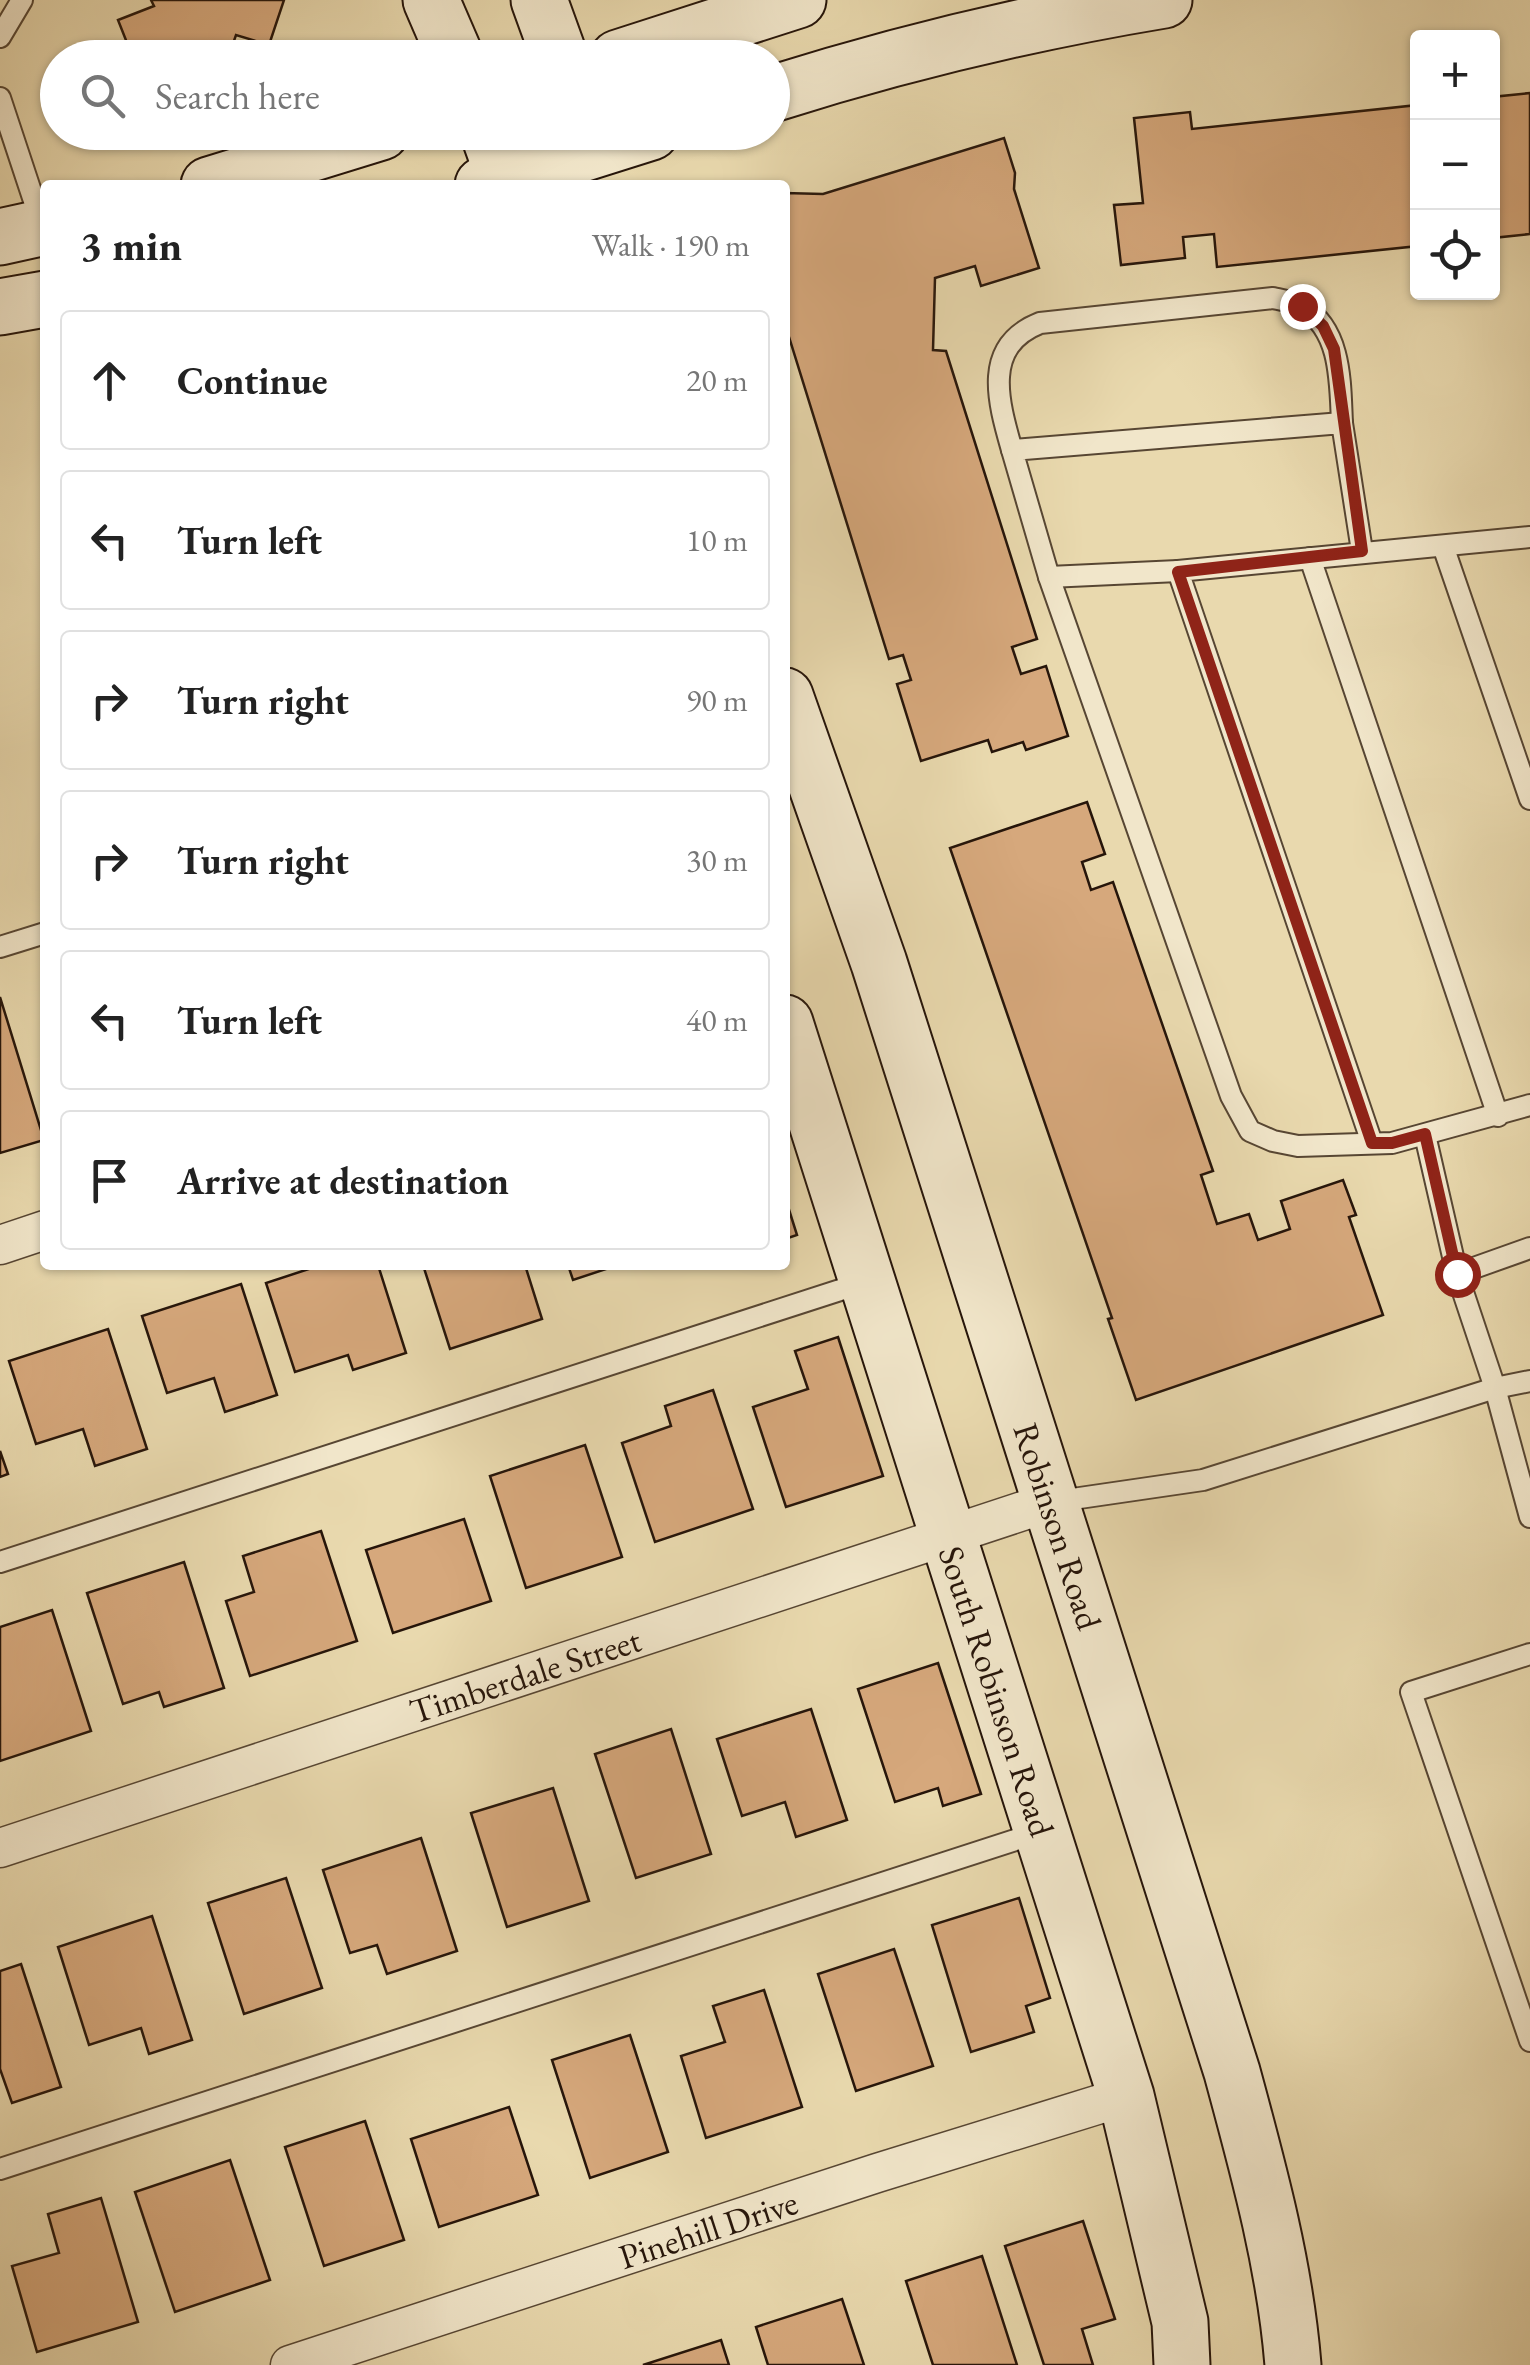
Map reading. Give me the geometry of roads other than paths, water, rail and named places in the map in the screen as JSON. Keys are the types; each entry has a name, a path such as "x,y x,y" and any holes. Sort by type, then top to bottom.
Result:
{"street":[{"path":"431,0 448,40"},
{"path":"539,0 553,40"},
{"path":"674,40 798,0"},
{"path":"790,89 938,45 1032,23 1164,0"},
{"path":"226,180 323,150"},
{"path":"496,170 596,156"},
{"path":"0,307 40,300"},
{"name":"Robinson Road","path":"790,710 878,962 1232,2072 1266,2197 1293,2365"},
{"name":"South Robinson Road","path":"790,1039 1126,2096 1180,2322 1182,2365"},
{"path":"0,1245 40,1232"},
{"name":"Timberdale Street","path":"0,1848 1050,1502"},
{"name":"Pinehill Drive","path":"290,2365 1126,2096"}],"lane":[{"path":"0,37 22,0"},
{"path":"0,98 29,230"},
{"path":"1362,551 1334,349 1323,326 1302,306 1273,298 1040,323 1021,331 1006,350 999,373 998,398 1048,578 1224,1078 1250,1131 1298,1146 1392,1143 1530,1105"},
{"path":"1012,450 1342,423"},
{"path":"1048,578 1178,572 1530,537"},
{"path":"1442,546 1530,799"},
{"path":"1310,558 1498,1116"},
{"path":"1178,572 1372,1143"},
{"path":"0,948 40,935"},
{"path":"1425,1134 1457,1274 1495,1388 1530,1517"},
{"path":"1457,1274 1530,1248"},
{"path":"0,1562 867,1282"},
{"path":"1050,1502 1203,1480 1495,1388 1530,1381"},
{"path":"1530,1654 1412,1692 1530,2041"},
{"path":"0,2169 1042,1832"}]}
